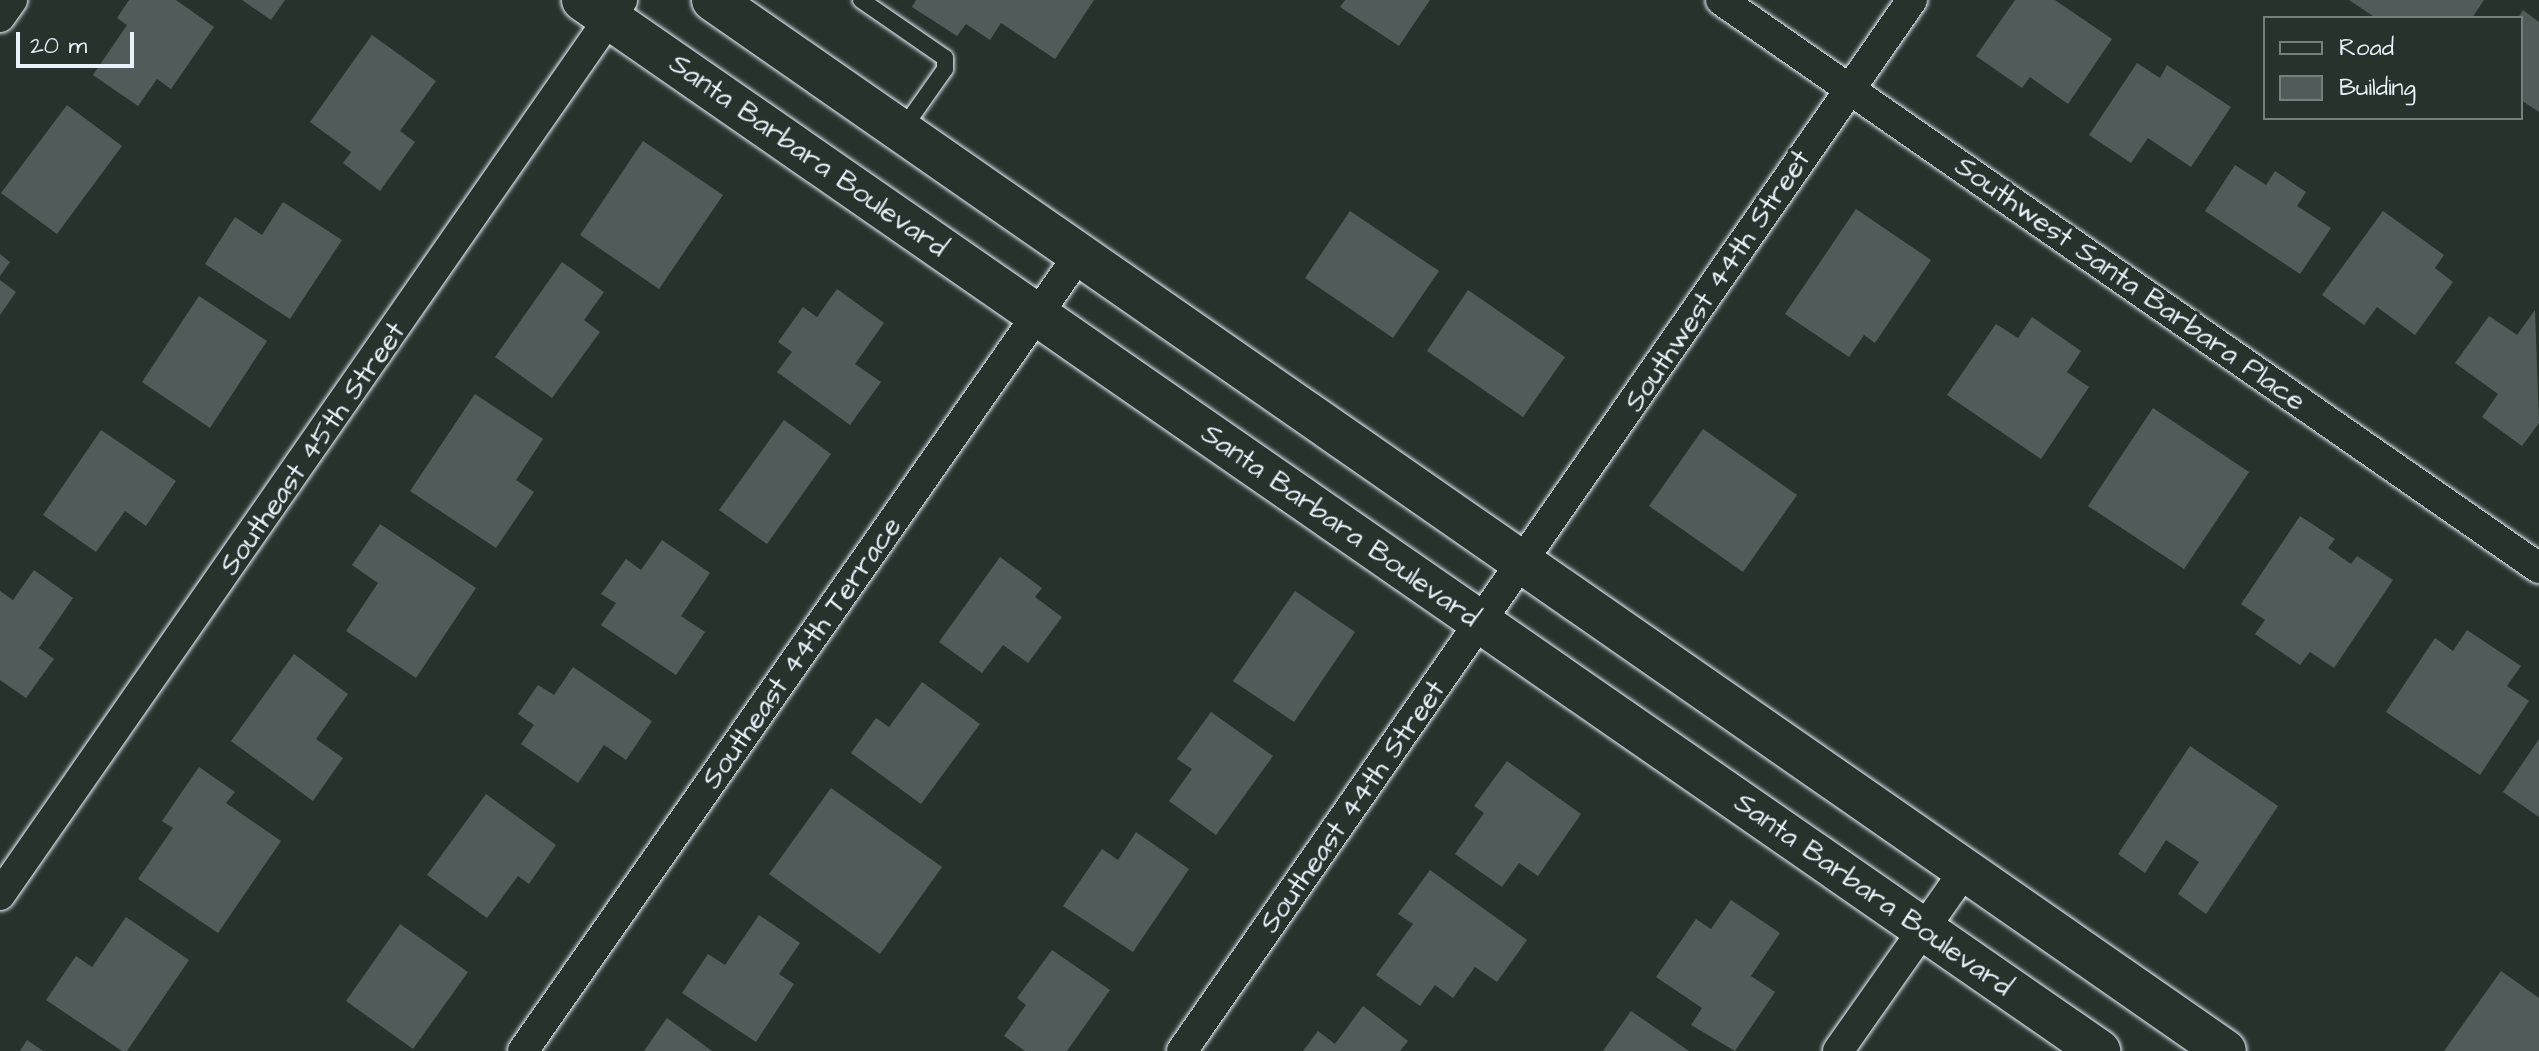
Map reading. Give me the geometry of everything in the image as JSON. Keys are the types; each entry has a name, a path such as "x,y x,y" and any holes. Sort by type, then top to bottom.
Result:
{"main road":[{"path":"717,1 2225,1051"},
{"name":"Santa Barbara Boulevard","path":"605,6 1037,315 2099,1051"}],"street":[{"path":"0,17 12,0"},
{"name":"Southwest Santa Barbara Place","path":"1721,0 2539,568"},
{"name":"Southwest 44th Street","path":"1522,561 1912,0"},
{"name":"Southeast 45th Street","path":"0,895 605,6"},
{"name":"Southeast 44th Terrace","path":"523,1051 1079,255"},
{"name":"Southeast 44th Street","path":"1182,1051 1522,561"},
{"path":"1838,1051 1965,870"}],"lane":[{"path":"861,0 945,58 945,69 901,131"}],"building":[{"path":"129,0 176,0 214,27 171,89 157,79 138,106 93,75 127,25 117,18"},
{"path":"242,0 285,0 271,20"},
{"path":"916,0 1094,0 1055,59 1001,23 990,40 966,24 957,36 912,7"},
{"path":"1345,0 1430,0 1399,46 1340,7"},
{"path":"2015,0 2055,0 2112,39 2068,104 2030,77 2022,88 1976,56"},
{"path":"2349,0 2484,0 2473,16 2373,16"},
{"path":"2523,10 2539,22 2539,112 2523,101 2523,16 2519,16"},
{"path":"372,35 436,81 400,131 415,142 380,191 343,163 351,152 310,122"},
{"path":"2137,63 2160,78 2167,65 2231,107 2191,167 2148,138 2131,163 2089,135"},
{"path":"67,105 122,146 57,234 1,193"},
{"path":"643,141 723,195 659,289 580,235"},
{"path":"2235,165 2266,185 2275,171 2306,192 2297,206 2331,228 2300,274 2205,211"},
{"path":"283,202 342,240 290,319 205,264 235,217 262,235"},
{"path":"1856,209 1931,260 1875,343 1864,335 1849,357 1785,314"},
{"path":"1350,211 1439,271 1393,338 1305,278"},
{"path":"2383,211 2444,255 2435,268 2453,282 2415,335 2377,307 2364,325 2322,295"},
{"path":"0,254 10,262 0,276"},
{"path":"562,262 604,292 584,320 600,332 552,398 495,357"},
{"path":"0,280 16,292 0,315"},
{"path":"837,289 884,323 855,364 881,382 850,425 777,372 792,352 778,342 803,307 817,317"},
{"path":"1468,290 1565,357 1523,417 1427,351"},
{"path":"199,296 267,341 210,428 142,382"},
{"path":"2535,310 2539,423 2522,446 2482,417 2498,394 2455,363 2489,316 2517,335"},
{"path":"2032,317 2081,351 2067,372 2089,387 2041,459 1947,395 1996,324 2018,338"},
{"path":"475,394 543,439 516,480 534,492 496,548 410,491"},
{"path":"2153,408 2249,472 2184,569 2088,506"},
{"path":"784,420 831,454 767,544 719,510"},
{"path":"1703,429 1797,495 1743,572 1649,506"},
{"path":"101,430 176,481 146,526 125,511 96,552 43,515"},
{"path":"2300,516 2335,539 2328,548 2351,564 2357,556 2393,580 2334,668 2310,652 2300,665 2255,634 2265,620 2241,604"},
{"path":"380,524 476,588 416,678 346,631 378,583 352,565"},
{"path":"662,540 710,573 681,616 705,632 676,675 601,625 616,603 601,594 626,559 641,570"},
{"path":"1000,557 1042,588 1035,597 1062,617 1028,663 1003,645 982,673 939,642"},
{"path":"34,570 73,598 39,648 54,659 26,698 0,680 0,591 13,600"},
{"path":"1295,591 1355,632 1294,722 1233,681"},
{"path":"2467,630 2521,666 2507,686 2529,701 2480,775 2386,712 2435,638 2453,651"},
{"path":"294,654 348,694 316,739 343,758 313,801 231,741"},
{"path":"573,667 652,721 626,760 604,745 578,783 521,744 534,725 518,714 538,685 554,695"},
{"path":"922,682 980,724 921,804 851,753 876,718 889,727"},
{"path":"1211,712 1273,756 1216,835 1169,801 1192,769 1177,759"},
{"path":"2539,739 2539,817 2503,792"},
{"path":"2190,746 2278,806 2206,914 2178,894 2199,862 2166,840 2145,873 2118,854"},
{"path":"1507,761 1581,814 1538,876 1519,863 1502,887 1455,854 1484,813 1474,806"},
{"path":"199,767 235,792 226,803 281,841 218,933 138,879 173,828 162,821"},
{"path":"831,788 942,867 880,954 769,874"},
{"path":"486,794 556,845 529,884 518,876 487,918 427,875"},
{"path":"1136,832 1189,869 1133,952 1063,906 1102,849 1118,860"},
{"path":"1430,870 1527,940 1497,982 1475,967 1453,998 1435,985 1420,1006 1376,975 1413,924 1398,914"},
{"path":"1731,900 1780,933 1751,976 1775,992 1735,1051 1691,1025 1702,1008 1656,977 1696,919 1711,929"},
{"path":"759,915 800,943 779,974 794,984 756,1042 682,993 708,954 725,965"},
{"path":"126,917 189,960 127,1051 122,1051 46,1000 76,956 92,967"},
{"path":"400,924 468,972 413,1049 346,1001"},
{"path":"1052,950 1110,990 1067,1051 1025,1051 1004,1036 1026,1005 1017,998"},
{"path":"2501,971 2539,998 2539,1051 2444,1051"},
{"path":"1363,1006 1408,1041 1400,1051 1303,1051 1318,1031 1335,1044"},
{"path":"1631,1011 1689,1051 1603,1051"},
{"path":"667,1018 712,1051 644,1051"},
{"path":"27,1040 43,1051 20,1051"}]}
